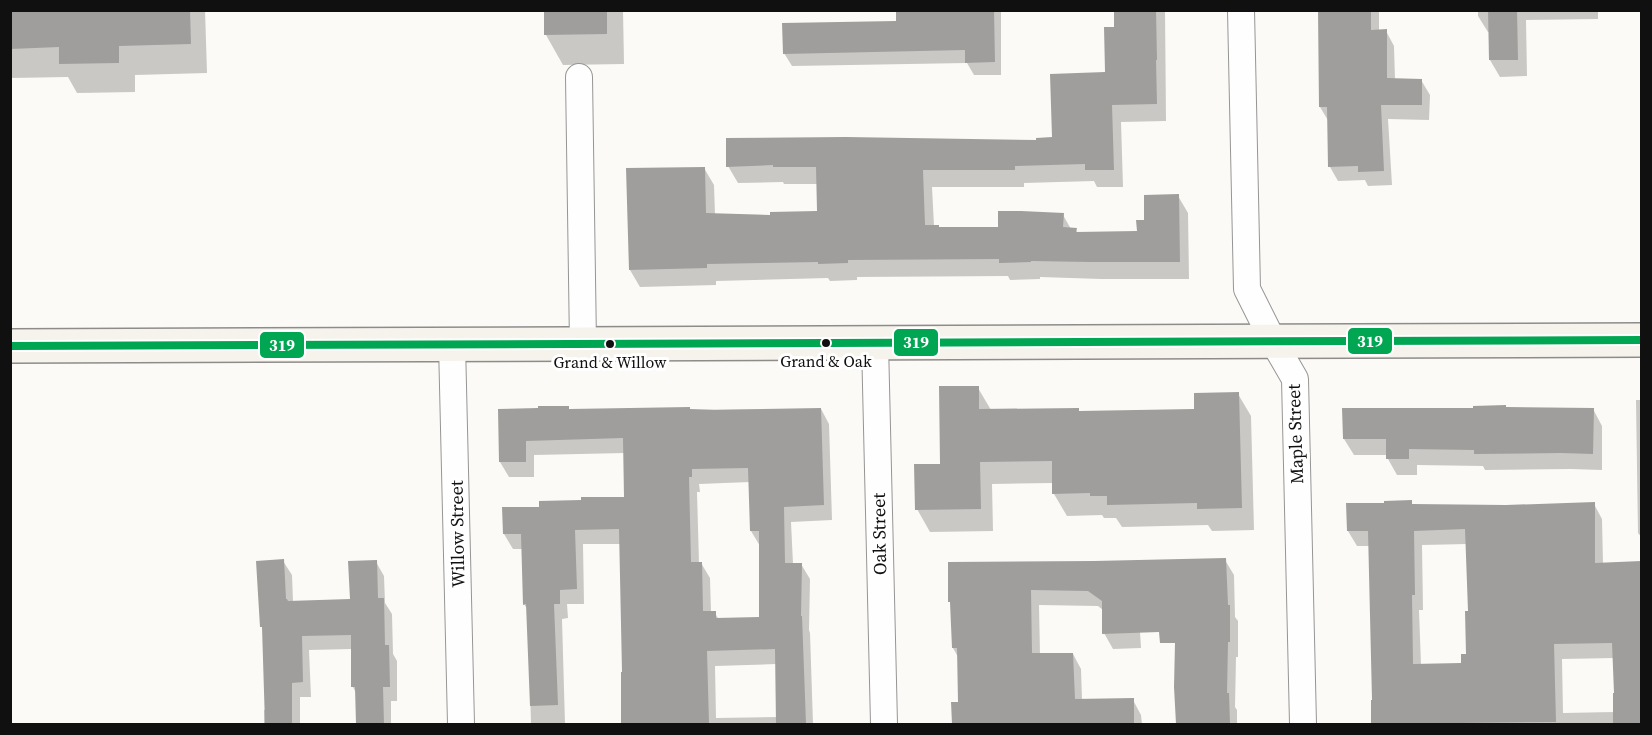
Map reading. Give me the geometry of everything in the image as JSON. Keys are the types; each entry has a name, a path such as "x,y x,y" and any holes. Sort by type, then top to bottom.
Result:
{"main road":[{"path":"10,346 1641,340"}],"street":[{"name":"Maple Street","path":"1240,10 1247,289 1295,379 1303,724"},
{"path":"579,77 583,344"},
{"name":"Oak Street","path":"875,343 884,724"},
{"name":"Willow Street","path":"452,344 461,724"}],"building":[{"path":"10,10 190,10 191,44 119,46 119,63 59,64 59,47 10,49"},
{"path":"544,10 607,10 607,34 544,35"},
{"path":"896,10 994,10 995,62 965,63 965,50 783,54 782,23 896,21"},
{"path":"1114,10 1156,10 1157,104 1112,105 1114,170 1085,170 1085,164 1015,166 1015,170 923,170 925,225 998,227 998,211 1021,211 1064,213 1063,227 1077,228 1076,232 1137,231 1136,220 1144,220 1144,195 1179,194 1180,262 1031,261 999,263 999,259 848,260 848,263 707,264 707,268 629,270 626,168 705,167 706,213 770,215 770,212 817,211 816,167 773,167 773,165 726,167 726,138 1036,140 1036,138 1052,137 1050,74 1105,72 1104,27 1114,27"},
{"path":"1318,10 1371,10 1371,30 1387,29 1387,78 1422,79 1422,105 1381,105 1384,171 1358,172 1358,166 1328,167 1327,107 1319,107"},
{"path":"1488,10 1517,10 1518,60 1489,60"},
{"path":"939,386 979,386 979,409 1079,408 1079,411 1194,409 1194,393 1239,392 1242,508 1197,509 1197,503 1107,505 1107,496 1090,496 1090,493 1052,494 1052,461 980,462 981,509 915,510 914,464 940,464"},
{"path":"1506,405 1506,407 1594,408 1593,454 1474,454 1474,450 1409,449 1409,459 1386,459 1386,439 1343,439 1342,408 1473,408 1473,406"},
{"path":"538,406 569,406 569,409 690,407 690,409 715,410 821,408 824,505 784,507 785,563 802,563 801,616 806,724 776,724 775,649 707,651 709,724 621,724 619,529 575,530 577,589 560,590 560,604 554,604 558,705 530,706 521,534 503,534 502,507 539,507 539,501 581,500 581,497 624,497 623,438 526,441 526,462 499,462 498,409 538,408","holes":["748,468 750,531 759,531 759,617 716,618 716,611 703,611 702,562 691,562 689,477 692,477 692,469"]},
{"path":"1412,500 1412,504 1506,505 1595,502 1595,563 1641,561 1641,724 1613,724 1612,643 1554,644 1556,722 1371,724 1368,531 1347,531 1346,503 1384,503 1384,501","holes":["1465,529 1468,611 1465,611 1466,654 1461,654 1461,663 1413,664 1414,531"]},
{"path":"1226,558 1228,605 1230,605 1227,693 1229,693 1230,724 1176,724 1175,643 1160,643 1159,632 1102,634 1102,601 1088,591 1031,590 1032,653 1073,653 1075,699 1134,698 1134,724 952,724 951,702 958,702 957,648 952,648 950,602 948,602 948,562"},
{"path":"284,559 286,599 288,601 350,599 348,561 377,560 378,598 384,598 385,645 389,645 390,687 383,687 384,724 356,724 355,687 351,687 351,635 302,636 303,682 292,683 292,724 265,724 262,627 260,627 256,561"}],"transit line":[{"name":"319","path":"10,346 1642,340"}],"place":[{"name":"Grand & Oak","path":"826,343"},
{"name":"Grand & Willow","path":"610,344"}]}
